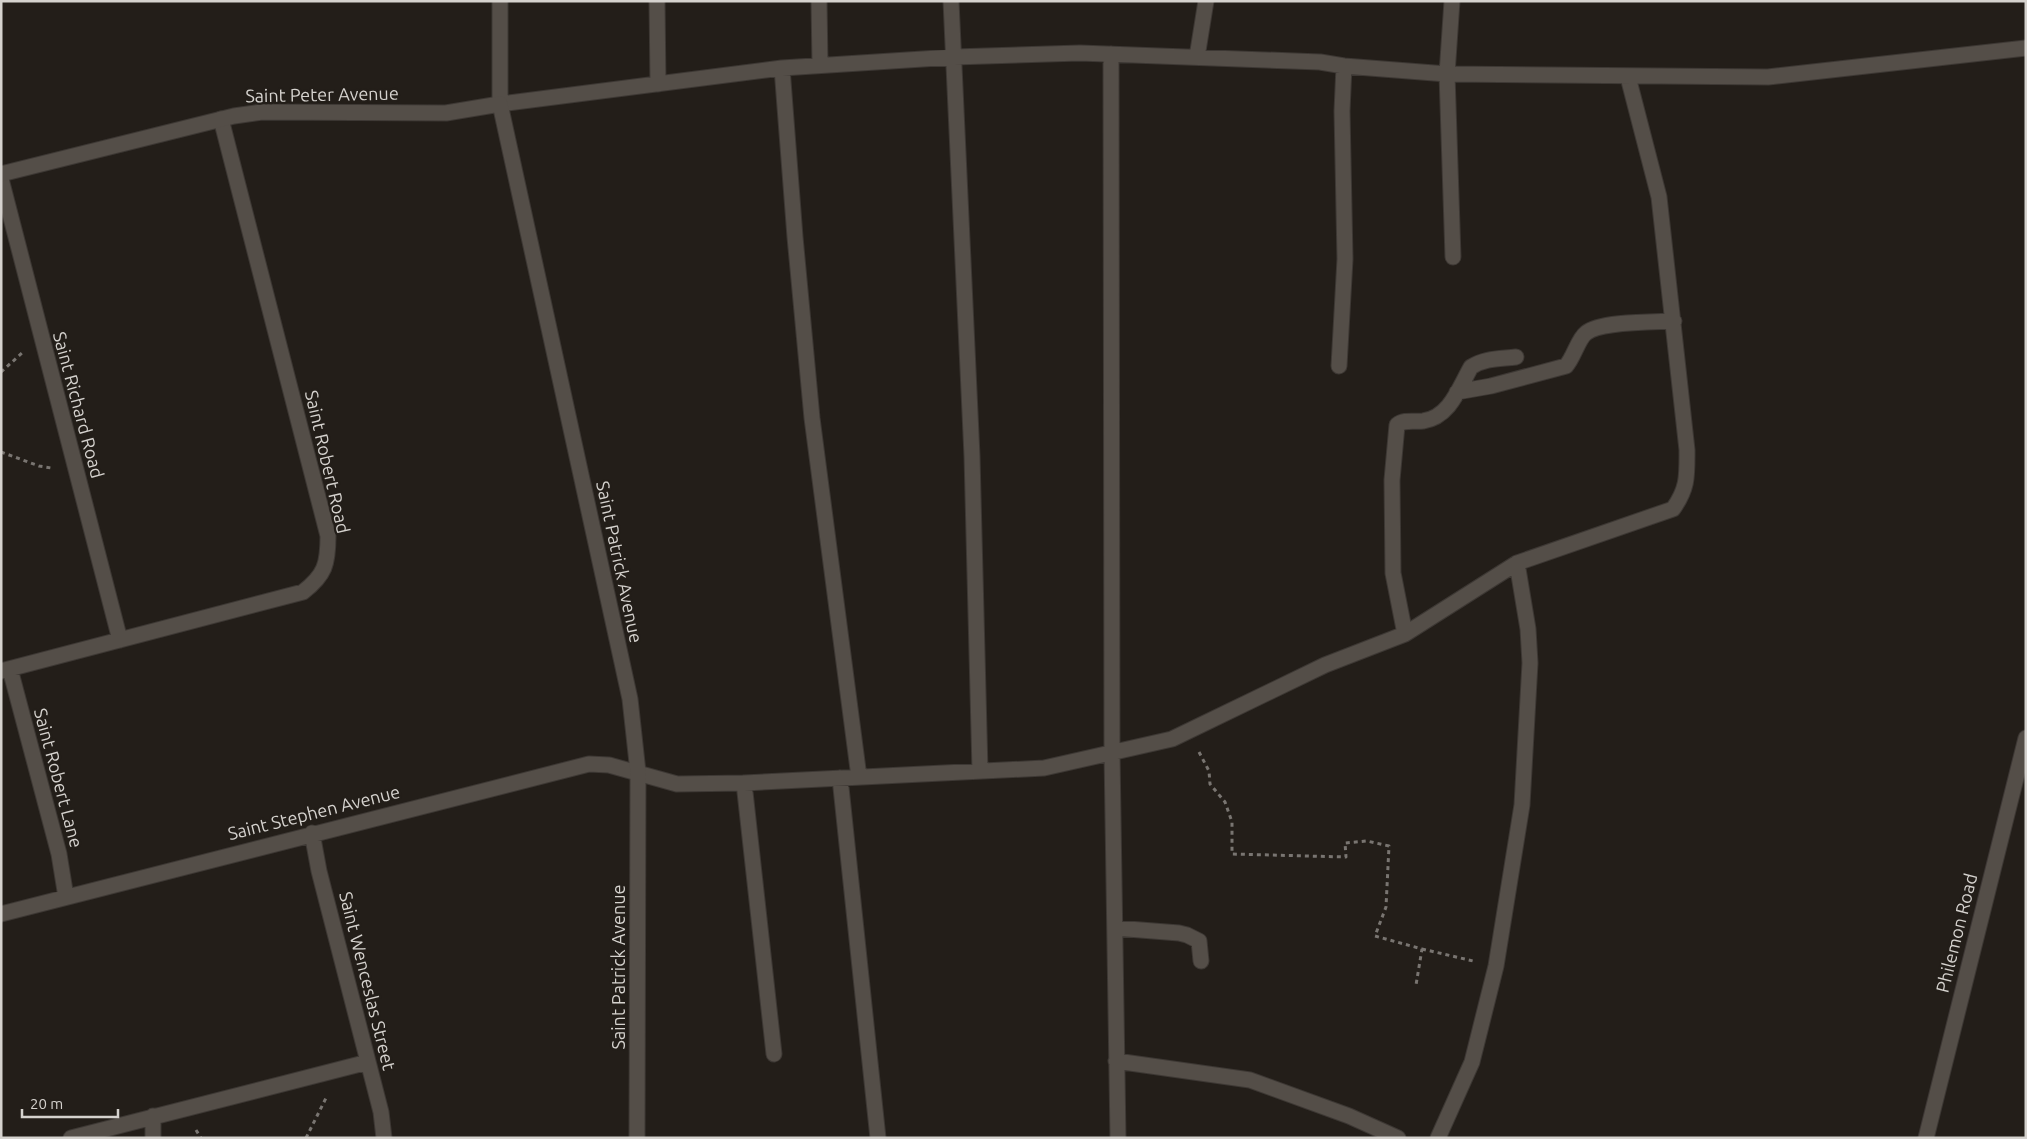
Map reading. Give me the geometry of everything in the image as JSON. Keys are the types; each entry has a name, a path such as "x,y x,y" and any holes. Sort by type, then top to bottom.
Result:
{"street":[{"name":"Saint Patrick Avenue","path":"500,1 500,104 630,699 638,772 637,1138"},
{"path":"657,1 658,84"},
{"path":"819,1 820,66"},
{"path":"951,1 972,456 980,771"},
{"path":"1196,57 1206,1"},
{"path":"1452,1 1447,74 1453,257"},
{"name":"Saint Peter Avenue","path":"1,174 221,119 262,112 446,113 500,104 782,68 954,57 1080,53 1320,62 1344,66 1447,74 1768,77 2026,48"},
{"path":"1111,54 1112,752 1118,1138"},
{"path":"1339,366 1345,259 1342,111 1344,66"},
{"path":"782,68 812,418 859,777"},
{"name":"Saint Stephen Avenue","path":"1,914 589,764 638,772 677,784 744,783 1044,768 1172,739 1325,665 1405,634 1517,563 1673,509 1683,494 1687,473 1687,450 1674,321 1659,197 1628,77"},
{"name":"Saint Robert Road","path":"6,670 303,592 317,581 325,568 328,554 328,536 221,119"},
{"name":"Saint Richard Road","path":"1,179 120,640"},
{"path":"1457,392 1498,384 1566,366 1576,353 1582,337 1586,332 1595,328 1607,325 1674,321"},
{"path":"1405,634 1393,573 1392,480 1395,432 1399,423 1432,419 1444,413 1471,367 1477,363 1486,360 1516,357"},
{"path":"1438,1138 1472,1062 1496,966 1522,804 1530,663 1528,629 1517,563"},
{"name":"Saint Robert Lane","path":"6,670 59,854 66,897"},
{"name":"Philemon Road","path":"1926,1138 2026,738"},
{"path":"840,778 878,1138"},
{"path":"744,783 774,1054"},
{"name":"Saint Wenceslas Street","path":"312,834 319,870 381,1112 384,1138"},
{"path":"1115,928 1187,935 1199,941 1201,961"},
{"path":"1116,1061 1250,1080 1349,1116 1398,1138"},
{"path":"71,1138 368,1062"},
{"path":"153,1116 153,1138"}],"path":[{"path":"1,452 39,466 76,471"},
{"path":"1188,731 1209,771 1210,784 1226,802 1232,822 1232,854 1346,857 1346,843 1367,841 1389,846 1386,907 1375,936 1496,966"},
{"path":"1416,986 1422,949"},
{"path":"306,1138 341,1068"}]}
